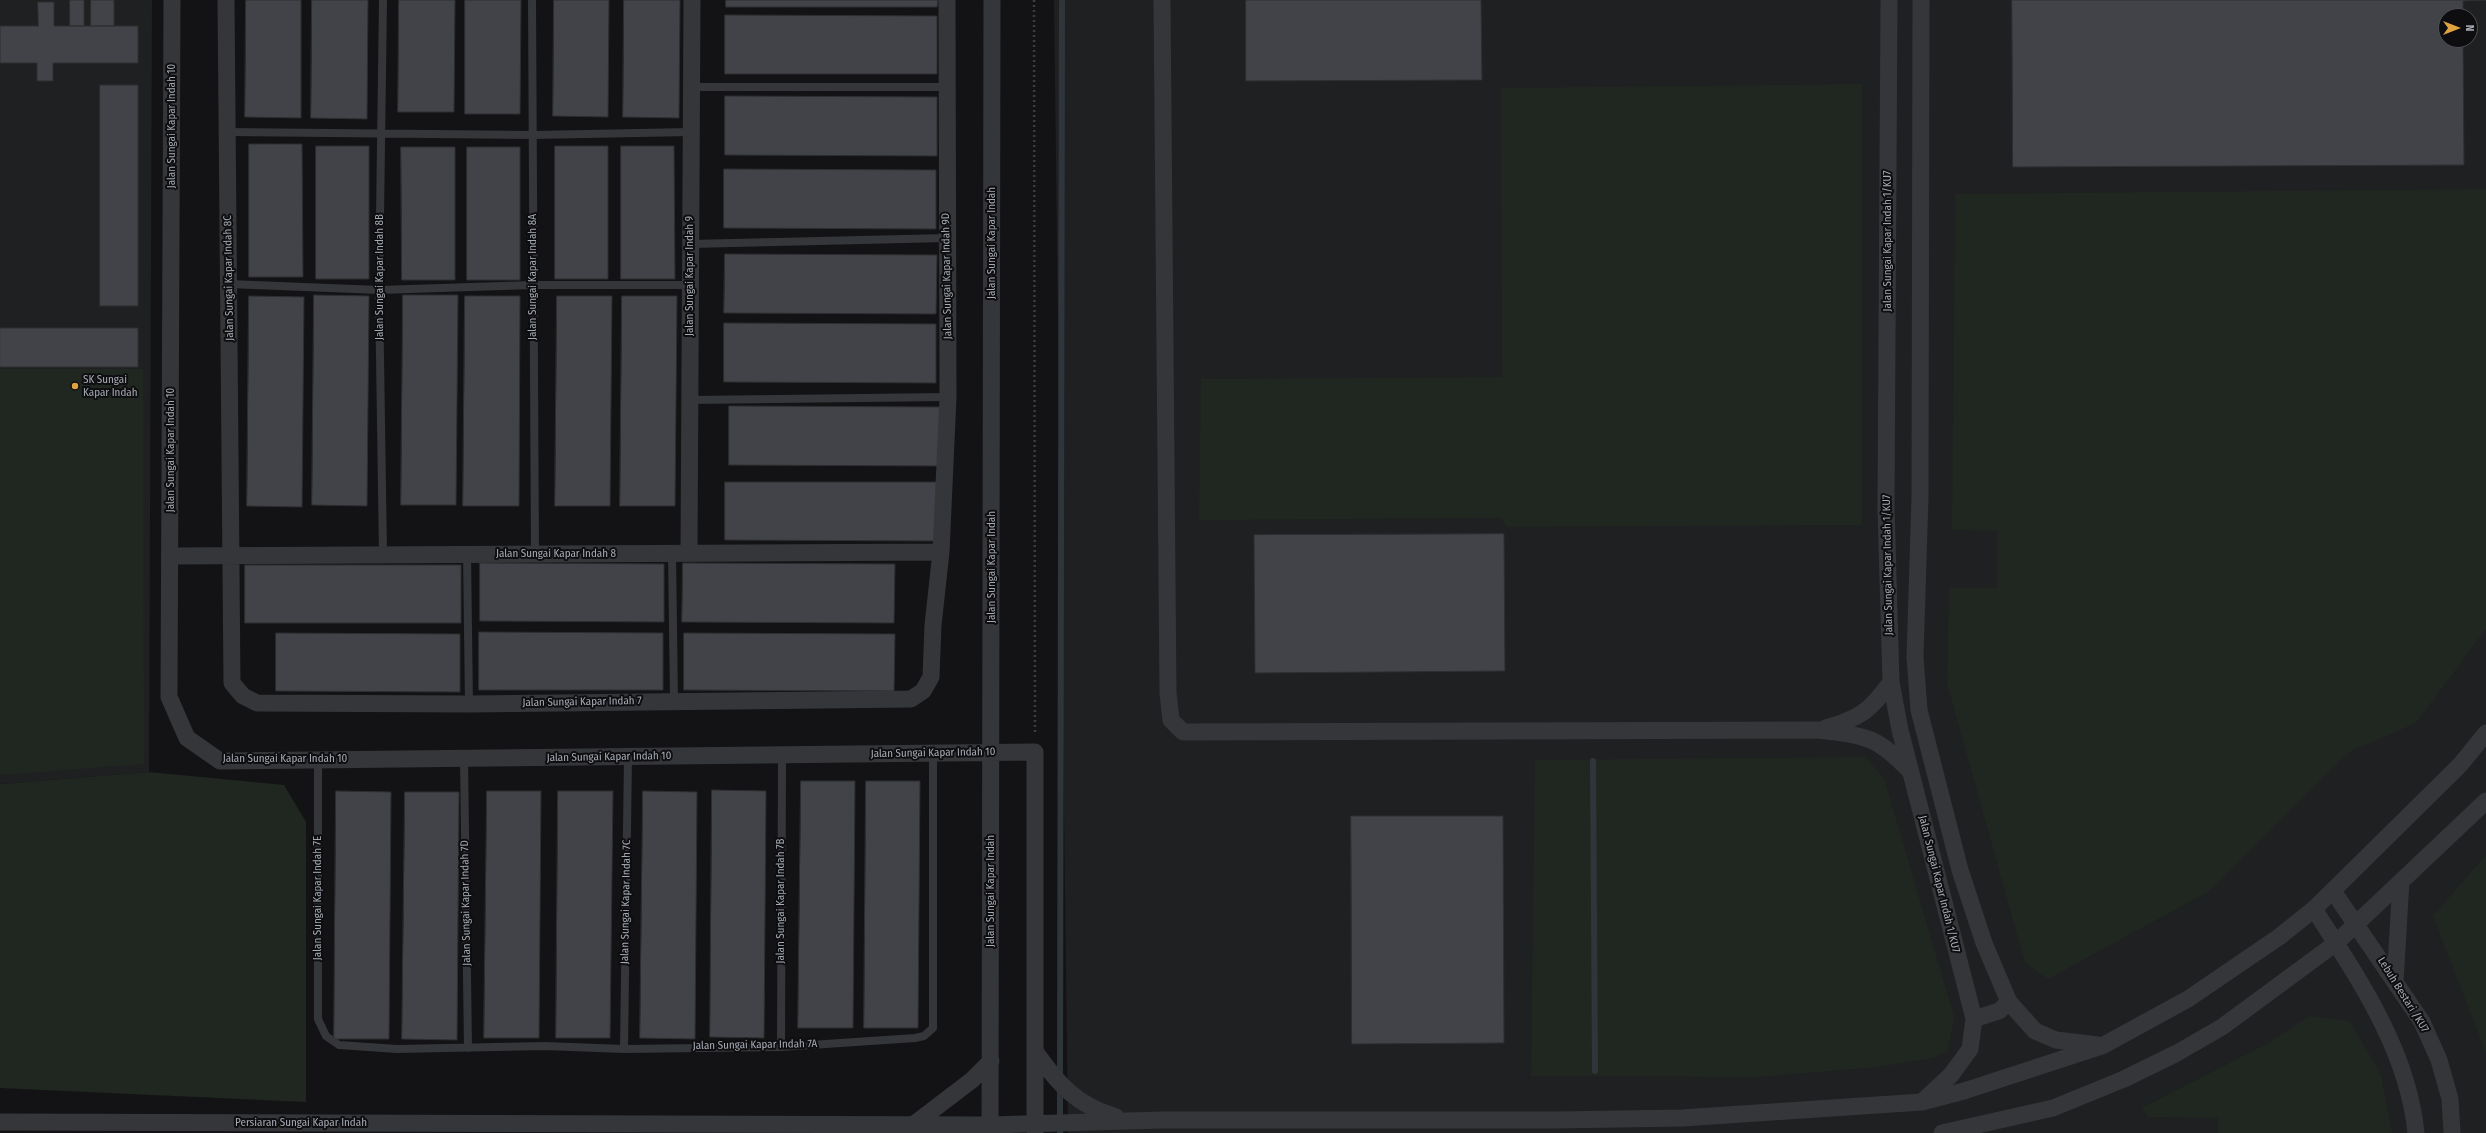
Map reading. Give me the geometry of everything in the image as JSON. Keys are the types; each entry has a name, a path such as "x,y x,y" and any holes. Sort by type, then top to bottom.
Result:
{"street":[{"name":"Jalan Sungai Kapar Indah 10","path":"172,0 169,697 187,738 220,761 318,758 464,758 1035,752"},
{"name":"Jalan Sungai Kapar Indah 8C","path":"226,0 232,556"},
{"name":"Jalan Sungai Kapar Indah 9","path":"689,553 692,0"},
{"name":"Jalan Sungai Kapar Indah 9D","path":"941,552 948,397 947,0"},
{"name":"Jalan Sungai Kapar Indah","path":"990,1129 992,0"},
{"path":"1162,0 1168,685 1170,720 1183,732 1818,730 1874,740 1891,751 1910,771"},
{"name":"Jalan Sungai Kapar Indah 1/KU7","path":"1889,0 1886,508 1892,682 1910,771 1974,1019 1970,1049 1952,1075 1922,1102"},
{"name":"Jalan Sungai Kapar Indah 1/KU7","path":"1921,0 1920,497 1915,657 1919,710 1960,870 1984,943 2009,1002 2036,1031 2056,1040 2102,1046"},
{"name":"Jalan Sungai Kapar Indah 8","path":"170,556 941,552"},
{"name":"Jalan Sungai Kapar Indah 7","path":"232,556 232,683 243,696 257,703 469,704 911,699 923,691 931,677 933,625 941,552"},
{"path":"1818,730 1854,720 1878,700 1892,682"},
{"path":"1035,1051 1054,1079 1074,1098 1099,1112 1132,1121 1682,1118 1922,1102 1964,1091 2102,1046 2188,999 2279,937 2314,910 2460,765 2486,733"},
{"path":"1035,752 1035,1051 1040,1127"},
{"path":"1942,1133 2053,1108 2124,1079 2177,1053 2222,1027 2336,943 2486,801"},
{"path":"2395,982 2401,881"},
{"name":"Lebuh Bestari /KU7","path":"2333,891 2422,1022 2439,1060 2450,1100 2452,1133"},
{"path":"2314,910 2336,943 2391,1040 2405,1079 2414,1115 2416,1133"},
{"path":"1974,1019 1999,1011 2009,1002"},
{"path":"913,1125 972,1080 991,1061"},
{"name":"Persiaran Sungai Kapar Indah","path":"0,1122 913,1125 990,1129 1040,1127 1082,1122 1132,1121"}],"lane":[{"name":"Jalan Sungai Kapar Indah 8B","path":"382,555 379,290 383,0"},
{"name":"Jalan Sungai Kapar Indah 8A","path":"532,0 535,554"},
{"path":"691,87 947,87"},
{"path":"227,132 533,135 692,132"},
{"path":"690,244 947,238"},
{"path":"229,284 379,290 533,285 690,285"},
{"path":"690,400 948,397"},
{"path":"672,553 674,701"},
{"path":"466,554 469,704"},
{"name":"Jalan Sungai Kapar Indah 7A","path":"326,1036 340,1045 397,1049 546,1046 624,1049 781,1047 915,1038 924,1036 933,1028 933,753"},
{"name":"Jalan Sungai Kapar Indah 7B","path":"781,1047 782,754"},
{"name":"Jalan Sungai Kapar Indah 7C","path":"624,1049 628,756"},
{"name":"Jalan Sungai Kapar Indah 7E","path":"318,758 318,1020 326,1036"},
{"name":"Jalan Sungai Kapar Indah 7D","path":"464,758 468,1048"}],"path":[{"path":"1034,0 1035,752"}],"shaded area":[{"name":"SK Sungai Kapar Indah","path":"0,0 152,0 149,772 0,784"},
{"path":"1054,0 2486,0 2486,1133 1068,1133"},
{"path":"1862,84 1862,525 1508,527 1501,518 1199,520 1201,379 1502,377 1501,88"},
{"path":"2486,189 2486,629 2416,723 2349,752 2209,891 2048,979 2025,963 1947,683 1949,588 1997,588 1997,531 1952,530 1955,194"},
{"path":"0,369 143,369 144,764 0,775"},
{"path":"1865,757 1884,778 1954,1017 1948,1051 1933,1058 1878,1067 1757,1077 1531,1076 1535,760"},
{"path":"149,772 284,785 306,822 306,1102 0,1088 0,784"},
{"path":"2486,855 2486,1053 2433,916"},
{"path":"2309,1016 2350,1021 2381,1075 2392,1133 2218,1133 2218,1118 2148,1117 2142,1108 2270,1042"}],"building":[{"path":"70,0 84,0 84,26 70,26"},
{"path":"91,0 114,0 114,26 91,26"},
{"path":"246,0 301,0 301,118 245,117"},
{"path":"312,0 368,0 367,119 311,118"},
{"path":"399,0 455,0 454,112 398,112"},
{"path":"465,0 521,0 520,114 465,114"},
{"path":"554,0 609,0 608,117 553,116"},
{"path":"624,0 680,0 679,118 623,117"},
{"path":"726,0 938,0 937,7 726,7"},
{"path":"1246,0 1481,0 1482,80 1246,81"},
{"path":"2012,0 2486,0 2463,1 2463,8 2438,8 2438,48 2463,48 2464,165 2013,167"},
{"path":"38,2 54,2 54,26 138,26 138,63 53,63 53,81 37,81 37,63 0,63 0,26 38,26"},
{"path":"725,15 937,16 937,74 725,74"},
{"path":"100,85 138,85 138,306 100,306"},
{"path":"725,96 937,97 937,156 725,155"},
{"path":"249,144 302,144 303,277 249,277"},
{"path":"316,146 369,146 369,279 316,279"},
{"path":"555,146 608,146 608,279 555,279"},
{"path":"621,146 674,146 675,279 621,279"},
{"path":"401,147 455,147 455,280 402,280"},
{"path":"467,147 520,147 520,280 467,280"},
{"path":"724,169 936,170 936,229 724,228"},
{"path":"725,254 937,255 936,314 724,313"},
{"path":"314,295 369,296 367,506 312,505"},
{"path":"403,295 458,295 456,505 401,505"},
{"path":"249,296 304,297 302,507 247,506"},
{"path":"465,296 520,296 519,506 463,506"},
{"path":"557,296 612,296 610,506 555,506"},
{"path":"622,296 677,296 675,506 620,506"},
{"path":"724,323 936,324 936,383 724,382"},
{"path":"0,328 138,328 138,367 0,367"},
{"path":"729,406 942,407 941,466 729,465"},
{"path":"725,482 937,482 937,541 725,540"},
{"path":"1504,534 1505,671 1255,673 1254,535"},
{"path":"480,563 664,564 664,622 480,621"},
{"path":"683,563 895,564 894,623 682,622"},
{"path":"245,565 461,565 461,623 245,623"},
{"path":"479,632 663,633 663,690 479,690"},
{"path":"276,633 460,634 460,692 276,691"},
{"path":"684,633 895,634 894,691 684,690"},
{"path":"801,781 855,781 853,1028 798,1028"},
{"path":"866,781 920,781 918,1028 864,1028"},
{"path":"712,790 766,791 764,1038 710,1037"},
{"path":"336,791 391,792 389,1039 334,1039"},
{"path":"487,791 541,791 539,1038 484,1038"},
{"path":"558,791 613,791 610,1038 556,1038"},
{"path":"643,791 697,792 695,1039 640,1038"},
{"path":"405,792 459,792 457,1040 402,1039"},
{"path":"1351,816 1503,816 1504,1043 1352,1044"}],"waterway":[{"path":"1060,1078 1062,0"},
{"path":"1593,761 1595,1071"},
{"path":"1060,1088 1060,1133"}],"place":[{"name":"SK Sungai Kapar Indah","path":"75,386"}]}
